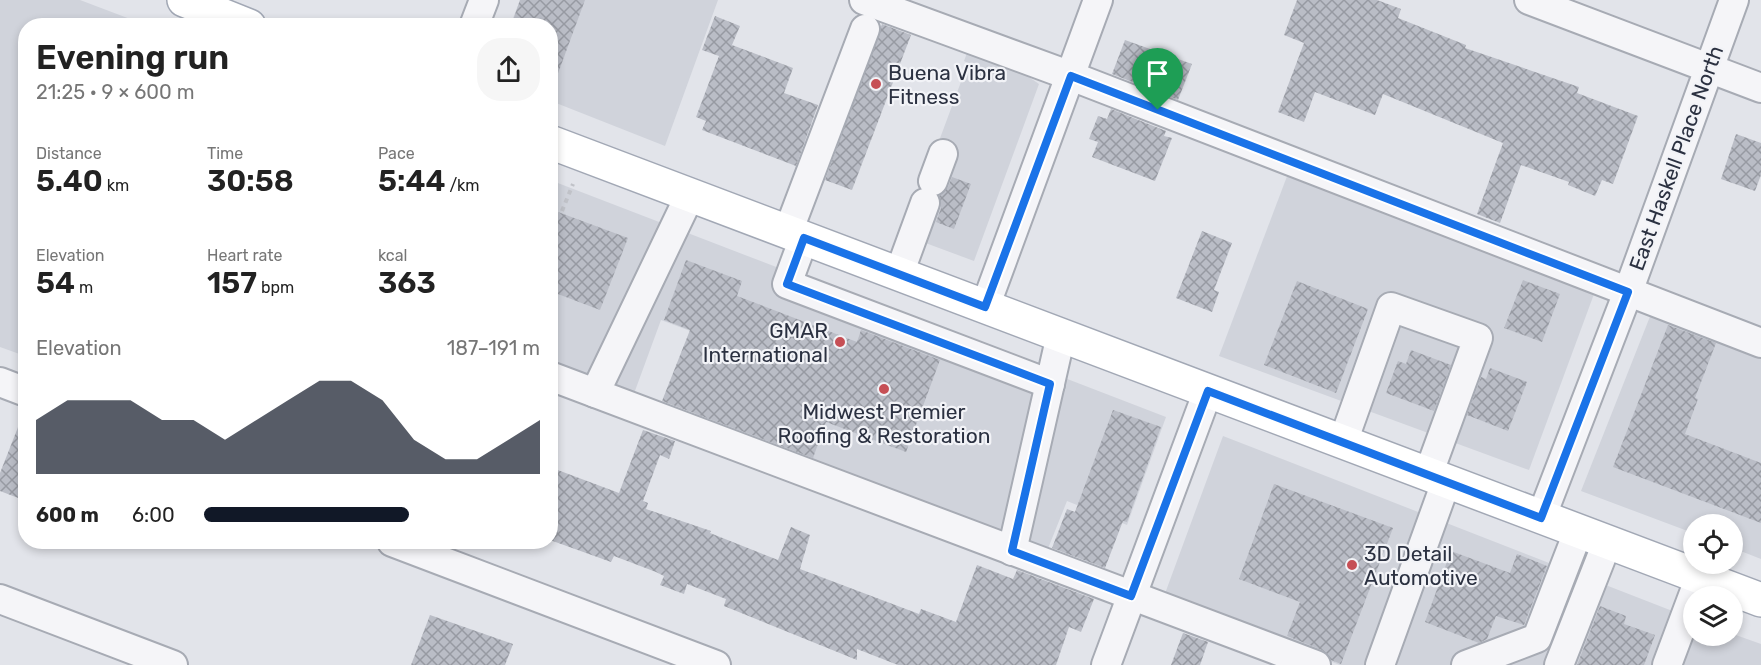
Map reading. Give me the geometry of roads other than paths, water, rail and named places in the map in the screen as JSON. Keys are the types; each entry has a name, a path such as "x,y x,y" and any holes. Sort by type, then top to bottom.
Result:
{"main road":[{"path":"184,0 229,18"},
{"path":"558,145 1761,600"}],"street":[{"path":"477,18 484,0"},
{"path":"864,0 1071,76 1761,343"},
{"path":"985,307 1098,0"},
{"path":"1529,0 1761,88"},
{"name":"East Haskell Place North","path":"1541,518 1628,292 1734,0"},
{"path":"865,29 796,235 787,284 1050,384"},
{"path":"899,274 943,154"},
{"path":"595,393 690,195"},
{"path":"1343,442 1391,307 1478,338 1380,665"},
{"path":"1012,551 1061,335"},
{"path":"558,379 1316,665"},
{"path":"0,382 18,389"},
{"path":"1106,665 1208,391"},
{"path":"1466,665 1537,638 1593,537"},
{"path":"1559,665 1593,537"},
{"path":"410,549 716,665"},
{"path":"1667,665 1700,577"},
{"path":"0,599 173,665"}],"place":[{"name":"Buena Vibra Fitness","path":"876,84"},
{"name":"GMAR International","path":"840,342"},
{"name":"Midwest Premier Roofing & Restoration","path":"884,389"},
{"name":"3D Detail Automotive","path":"1352,565"}]}
